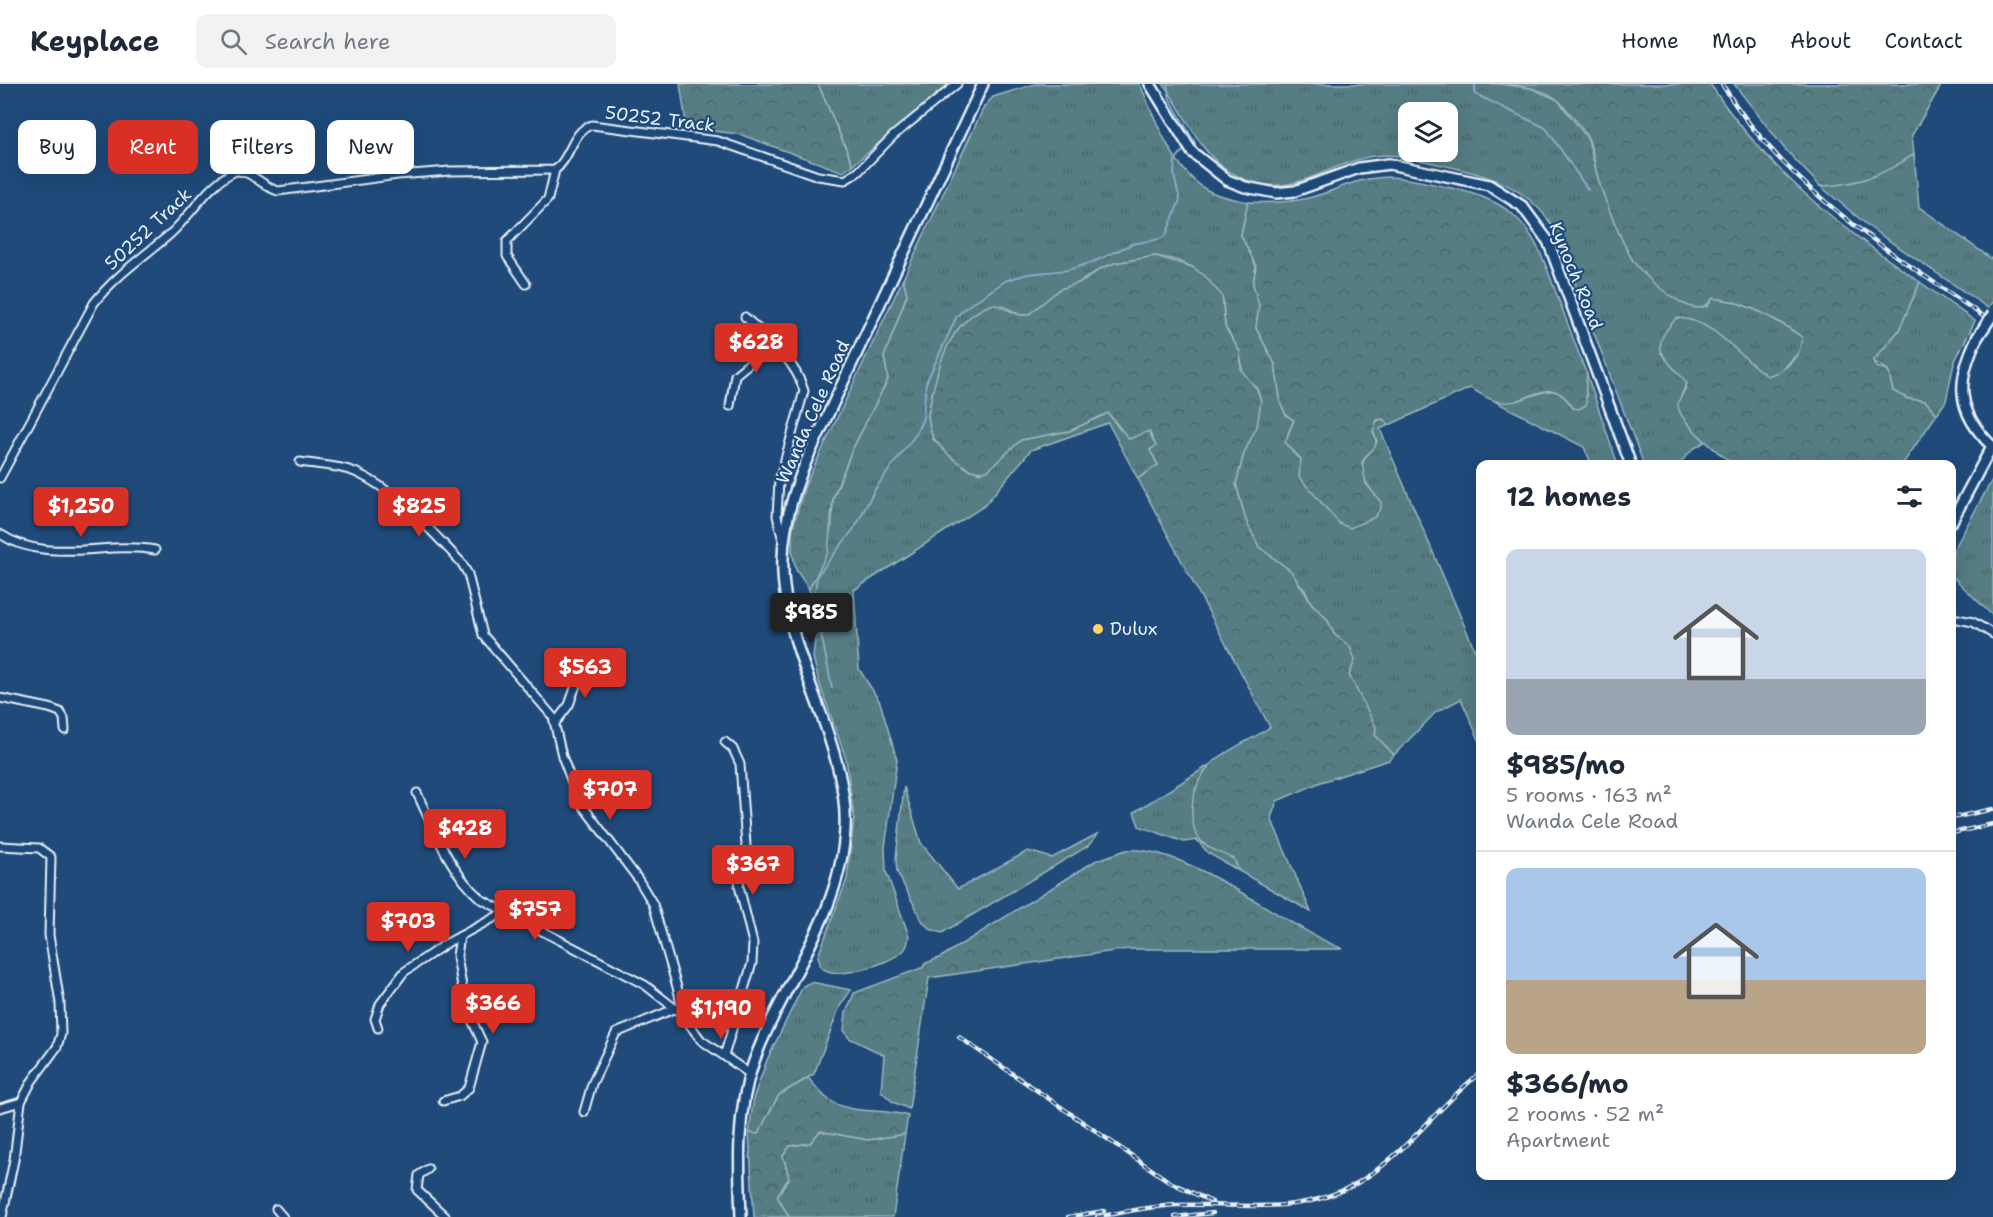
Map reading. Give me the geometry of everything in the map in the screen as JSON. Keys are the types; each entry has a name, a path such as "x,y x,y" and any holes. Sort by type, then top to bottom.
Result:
{"street":[{"name":"50252 Track","path":"0,478 94,303 113,281 169,235 231,173 241,171 278,191 419,173 555,170 569,156 580,132 592,125 718,141 818,176 845,180 858,172 893,136 957,84"},
{"name":"Wanda Cele Road","path":"741,1217 739,1150 744,1101 750,1074 829,903 840,868 846,827 837,763 785,603 781,568 782,537 798,481 808,458 983,84"},
{"name":"Kynoch Road","path":"1150,84 1192,152 1227,180 1245,187 1276,193 1295,191 1309,188 1359,168 1389,164 1489,185 1522,206 1533,217 1548,241 1629,460"},
{"path":"525,284 507,256 507,241 548,199 555,170"},
{"path":"1956,514 1993,446 1978,432 1968,415 1962,396 1963,374 1977,338 1993,314"},
{"path":"745,316 766,336 795,373 804,391 804,400 779,481 777,516 782,537"},
{"path":"730,406 735,375 752,361 766,336"},
{"path":"300,462 342,469 364,478 399,502 465,568 483,635 545,705 555,723 562,756 579,801 638,879 653,904 679,994 682,1014"},
{"path":"0,534 14,542 35,548 70,551 130,547 155,550"},
{"path":"1956,619 1973,622 1993,634"},
{"path":"555,723 569,705 586,657"},
{"path":"0,698 55,710 64,718 65,730"},
{"path":"724,1056 753,952 752,933 740,886 746,845 740,764 733,749 725,742"},
{"path":"417,793 445,852 468,887 503,913 645,985 682,1014 701,1040 750,1074"},
{"path":"0,846 39,848 47,852 52,862 49,935 60,1003 61,1034 57,1047 32,1081 21,1102 14,1160 2,1217"},
{"path":"378,1028 375,1019 380,1004 396,979 429,955 503,913"},
{"path":"443,1101 466,1093 482,1042 465,1005 457,956 460,936"},
{"path":"584,1112 595,1076 616,1033 674,1009"},
{"path":"0,1108 21,1102"},
{"path":"428,1169 419,1175 417,1190 446,1217"},
{"path":"276,1209 283,1217"}],"green space":[{"path":"680,84 818,84 853,165 843,172 739,134 687,128"},
{"path":"818,84 948,84 853,165"},
{"path":"1035,84 1140,84 1166,143 1184,170 1207,190 1227,198 1248,202 1241,235 1256,266 1253,284 1259,305 1256,328 1275,364 1281,404 1286,415 1294,420 1287,436 1292,452 1301,459 1302,466 1380,502 1366,482 1362,465 1377,441 1373,431 1375,422 1382,419 1389,425 1380,429 1476,653 1476,733 1461,699 1436,712 1394,755 1375,735 1349,675 1355,660 1350,647 1334,634 1327,619 1312,604 1305,590 1259,547 1246,521 1236,484 1244,453 1257,426 1257,389 1243,374 1240,352 1225,327 1223,300 1192,267 1176,260 1155,256 1115,263 1100,269 1028,315 1020,315 1002,305 932,393 928,416 933,439 966,468 980,473 1021,440 1069,431 1108,413 1120,430 1149,431 1156,446 1150,450 1158,465 1138,479 1108,423 1031,450 984,506 854,590 859,669 880,702 897,760 885,848 886,871 909,936 903,951 894,957 861,970 838,973 821,967 818,956 847,879 854,818 846,759 819,682 813,657 816,631 809,589 832,525 833,499 851,452 888,379 884,357 907,295 903,279 984,107 993,97"},
{"path":"1163,84 1500,84 1531,88 1558,100 1588,139 1600,185 1633,261 1707,307 1713,298 1725,300 1748,307 1771,318 1802,337 1802,349 1779,373 1767,376 1751,365 1661,353 1687,382 1678,404 1688,424 1706,441 1693,449 1683,460 1642,460 1555,230 1544,214 1519,192 1504,184 1472,172 1430,162 1458,162 1458,102 1398,102 1398,156 1374,156 1355,160 1304,180 1287,184 1270,185 1252,182 1232,173 1220,165 1201,144"},
{"path":"1500,84 1710,84 1755,143 1805,194 1859,238 1920,282 1899,330 1873,361 1877,367 1888,370 1893,391 1908,399 1925,401 1937,414 1905,460 1728,460 1701,437 1679,411 1678,404 1687,383 1666,358 1660,345 1662,337 1677,318 1690,320 1714,332 1767,376 1780,371 1796,357 1802,337 1748,307 1713,298 1703,307 1691,307 1656,285 1634,262 1625,245 1602,190 1590,143 1579,124 1554,97 1523,86"},
{"path":"1734,84 1942,84 1912,135 1914,154 1870,178 1846,184 1820,186 1784,148"},
{"path":"1914,154 1919,207 1993,260 1993,301 1988,308 1872,229 1820,186 1845,184 1869,178 1892,168"},
{"path":"1389,177 1404,178 1471,193 1506,209 1519,220 1529,233 1547,268 1587,375 1586,405 1579,409 1573,408 1564,397 1555,391 1537,393 1507,402 1493,400 1470,388 1389,425 1383,419 1377,420 1373,431 1375,447 1362,463 1366,484 1381,502 1381,508 1375,517 1350,528 1340,524 1299,477 1301,459 1285,442 1294,420 1286,415 1281,404 1275,364 1256,328 1259,305 1253,284 1256,266 1241,235 1248,202 1300,200 1356,182"},
{"path":"1156,256 1192,267 1205,276 1222,296 1225,327 1240,352 1241,370 1257,389 1261,401 1257,426 1244,453 1236,484 1246,521 1259,547 1291,571 1312,604 1327,619 1334,634 1350,647 1355,660 1349,675 1376,727 1375,735 1394,755 1389,760 1321,782 1277,801 1271,818 1311,912 1239,871 1234,859 1207,846 1196,832 1193,823 1193,801 1199,781 1205,772 1224,754 1270,727 1138,479 1158,465 1150,450 1156,446 1149,431 1129,439 1108,413 1069,431 1021,440 987,471 980,472 965,467 951,457 935,440 930,428 928,416 931,399 946,350 954,335 978,311 994,304 1020,315 1028,315 1060,289 1084,281 1100,269 1115,263"},
{"path":"903,279 907,294 884,357 888,379 851,452 833,498 828,552 809,589 796,570 792,551 792,531 804,488"},
{"path":"1920,282 1975,321 1954,363 1946,401 1937,414 1925,401 1908,399 1893,391 1888,370 1873,361 1899,330"},
{"path":"1587,375 1616,460 1590,460 1584,447 1496,402 1517,401 1543,392 1555,391 1561,394 1573,408 1587,396 1584,385"},
{"path":"1993,478 1993,616 1956,580 1956,546"},
{"path":"1211,764 1195,790 1202,843 1234,859 1239,871 1208,853 1197,840 1184,842 1139,826 1134,812"},
{"path":"904,787 921,843 958,889 1028,851 1052,858 1099,833 1088,846 942,933 930,929 923,922 897,872 896,858"},
{"path":"1126,850 1151,852 1178,860 1235,889 1318,938 1343,949 1128,949 929,978 909,1109 893,1102 881,1091 884,1055 849,1038 844,1030 846,1013 854,993 924,967 924,964 941,957 1095,861"},
{"path":"811,982 851,990 840,1006 814,1074 779,1095 758,1134 749,1133 754,1096 767,1060 803,986"},
{"path":"808,1078 825,1097 847,1108 908,1116 905,1134 868,1140 820,1131 810,1143 790,1146 783,1156 789,1178 777,1196 789,1217 754,1217 749,1133 758,1134 779,1095"},
{"path":"820,1131 868,1140 905,1134 893,1217 789,1217 777,1196 789,1179 783,1155 790,1146 810,1143"}],"waterway":[{"path":"1167,84 1170,99 1195,143"},
{"path":"1475,84 1475,94 1546,128 1588,190"},
{"path":"832,688 814,599 817,576 856,526 875,489 916,434 923,418 926,383 957,316 965,308 1007,280 1028,274 1068,270 1093,262 1132,244 1160,239 1166,235 1180,200 1174,176 1175,160 1183,151"}],"railway":[{"path":"1722,84 1748,122 1777,156 1810,188 1881,245 1993,323"},
{"path":"1956,817 1993,809"},
{"path":"1956,832 1993,824"},
{"path":"959,1037 1170,1182 1212,1202"},
{"path":"1097,1217 1168,1206 1293,1204 1337,1193 1359,1182 1392,1158 1476,1076"},
{"path":"1068,1217 1104,1211"},
{"path":"1175,1217 1213,1213"}],"place":[{"name":"Dulux","path":"1098,629"}]}
